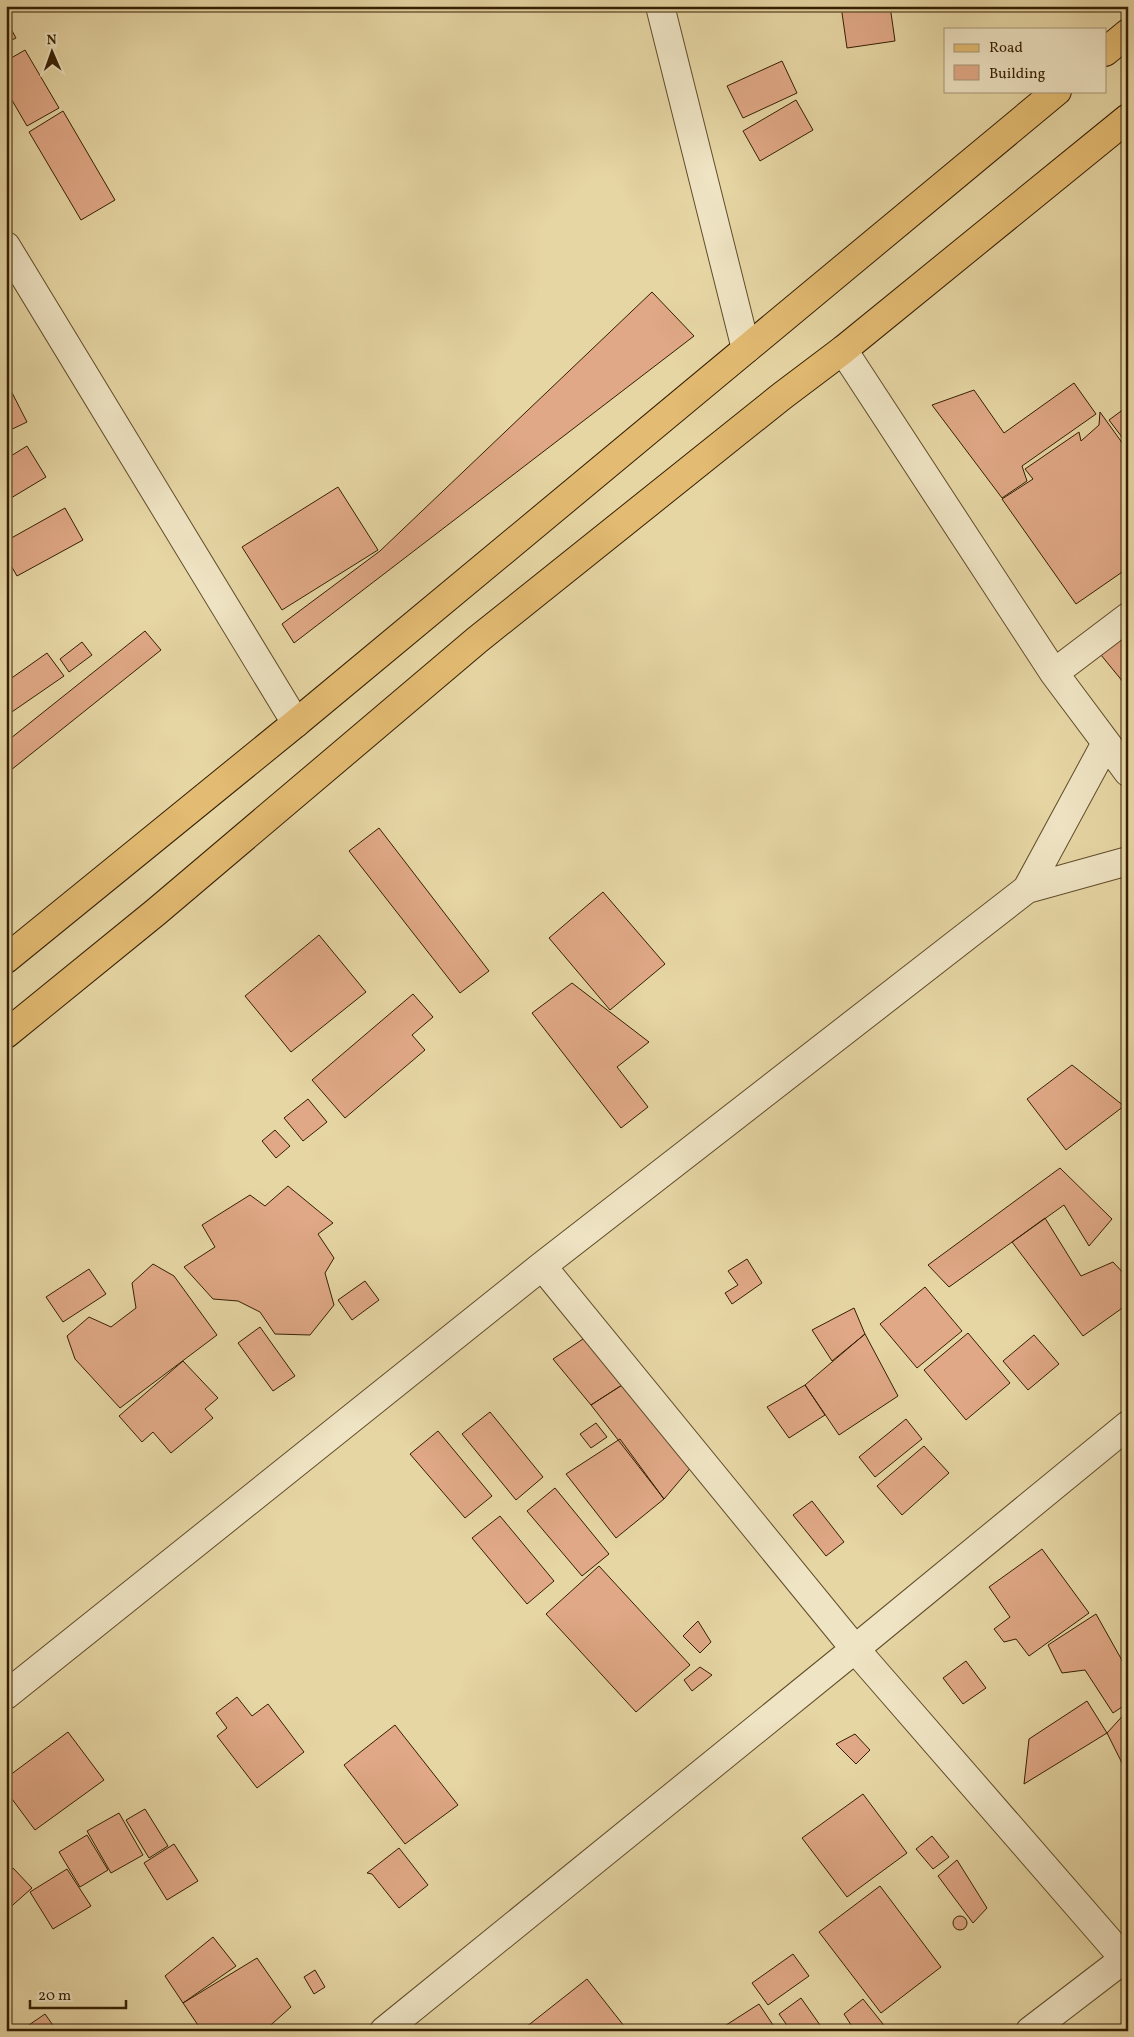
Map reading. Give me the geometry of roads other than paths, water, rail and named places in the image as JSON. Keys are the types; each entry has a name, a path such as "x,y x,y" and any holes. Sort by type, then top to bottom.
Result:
{"main road":[{"path":"1106,51 1128,33"},
{"path":"6,959 296,723 1057,92"},
{"path":"6,1034 156,912 477,640 782,396 843,350 1128,118"}],"street":[{"path":"660,6 746,349"},
{"path":"6,246 296,723"},
{"path":"843,350 1054,673 1128,772"},
{"path":"1054,673 1128,617"},
{"path":"1027,889 1106,743"},
{"path":"6,1695 542,1266 1027,889 1128,861"},
{"path":"542,1266 855,1649 1126,1961 1030,2031"},
{"path":"384,2031 855,1649 1128,1424"}]}
